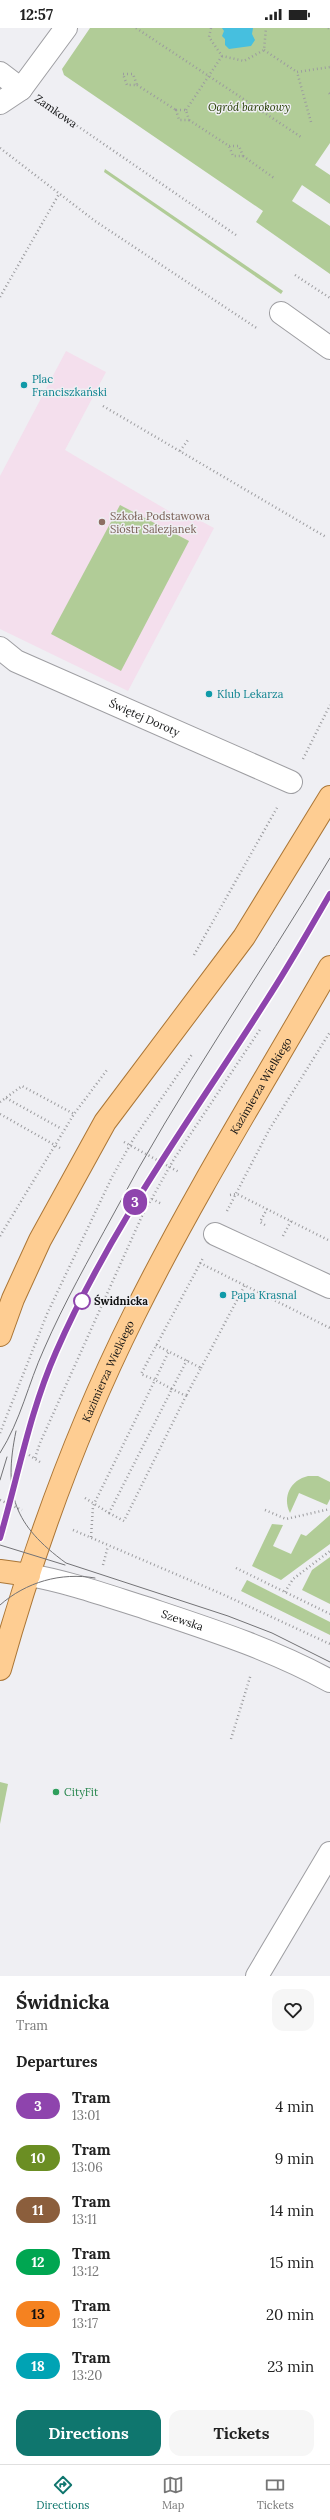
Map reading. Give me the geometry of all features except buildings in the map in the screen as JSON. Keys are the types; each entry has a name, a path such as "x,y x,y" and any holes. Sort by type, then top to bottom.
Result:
{"main road":[{"path":"0,1335 12,1299 40,1240 105,1122 244,937 330,797"},
{"name":"Kazimierza Wielkiego","path":"0,1669 29,1575 65,1473 133,1316 186,1218 330,967"},
{"path":"0,1571 29,1575"}],"street":[{"path":"0,102 21,89 66,28"},
{"path":"0,72 21,89"},
{"path":"281,313 330,348"},
{"name":"Świętej Doroty","path":"0,648 16,661 291,782"},
{"path":"215,1234 330,1287"},
{"name":"Szewska","path":"29,1575 74,1586 218,1632 309,1669 330,1681"},
{"path":"257,1976 330,1853"}],"path":[{"path":"136,28 301,137"},
{"path":"211,28 209,38 222,56 244,61 264,50"},
{"path":"264,50 266,28"},
{"path":"264,50 297,72 310,122"},
{"path":"186,110 222,56"},
{"path":"297,72 330,67"},
{"path":"137,85 133,74 123,74 127,84 137,85 176,110 186,110"},
{"name":"Zamkowa","path":"21,89 113,150 236,235"},
{"path":"176,110 179,120 189,120 229,146 239,146 243,156 274,178"},
{"path":"186,110 189,120"},
{"path":"229,146 233,156 243,156"},
{"path":"0,148 95,221 259,330"},
{"path":"0,297 59,194"},
{"path":"295,275 330,298"},
{"path":"102,406 326,537"},
{"path":"180,451 188,440"},
{"path":"194,956 291,782 330,705"},
{"path":"35,1458 40,1443 142,1216 170,1167 260,1028"},
{"path":"186,1396 141,1374 237,1194 269,1130 330,1032"},
{"path":"0,1433 47,1314 112,1177 130,1146 194,1052"},
{"path":"0,1102 22,1086 74,1114 0,1236"},
{"path":"6,1098 60,1128"},
{"path":"0,1114 55,1146"},
{"path":"118,1138 184,1175"},
{"path":"237,1194 330,1241"},
{"path":"152,1199 167,1207"},
{"path":"265,1225 260,1222 267,1209"},
{"path":"200,1263 330,1328"},
{"path":"82,1495 94,1506 124,1521 186,1396 245,1285"},
{"path":"156,1345 201,1368"},
{"path":"91,1538 94,1506 169,1352"},
{"path":"109,1513 187,1360"},
{"path":"29,1455 42,1463"},
{"path":"265,1510 286,1519 330,1509"},
{"path":"68,1528 222,1594 330,1644"},
{"path":"102,1567 108,1546"},
{"path":"285,1592 293,1579 330,1551"},
{"path":"236,1568 330,1614"},
{"path":"231,1739 252,1672"}],"shaded area":[{"name":"Szkoła Podstawowa Sióstr Salezjanek","path":"66,351 106,372 65,450 179,517 182,511 214,528 128,691 0,629 0,476"}],"green space":[{"name":"Ogród barokowy","path":"90,28 330,28 330,143 315,165 330,175 330,204 302,185 292,201 330,226 330,274 256,222 263,211 64,75 62,69"},
{"path":"105,169 283,291 281,294 104,172"},
{"path":"120,505 189,541 121,671 51,634"},
{"path":"308,1476 318,1476 330,1482 330,1499 327,1505 299,1493 290,1513 287,1501 290,1490 297,1481"},
{"path":"330,1515 330,1544 281,1580 252,1566 272,1524 283,1525 273,1546 291,1554 301,1534 306,1536"},
{"path":"330,1557 330,1604 302,1590 312,1570"},
{"path":"247,1580 330,1622 330,1635 241,1591"},
{"path":"0,1782 8,1784 0,1824"}],"water":[{"path":"222,28 253,28 252,34 255,40 251,46 229,49 225,45 225,39 222,36 224,31"}],"tram line":[{"path":"0,1453 19,1415 38,1362 60,1315 138,1169 164,1124 330,858"},
{"path":"0,1538 31,1420 47,1374 78,1305 127,1216 274,988 330,894"},
{"name":"3","path":"0,1538 46,1376 69,1325 132,1207 159,1161 267,1000 330,894"},
{"path":"16,1431 12,1453 11,1473 12,1490 17,1506 24,1521 34,1535 48,1549 66,1563 228,1616 272,1633 330,1662"},
{"path":"0,1480 7,1457"},
{"path":"0,1545 65,1565"},
{"path":"0,1605 21,1590 44,1581 69,1576 95,1578"}],"place":[{"name":"Plac Franciszkański","path":"24,385"},
{"name":"Szkoła Podstawowa Sióstr Salezjanek","path":"102,522"},
{"name":"Klub Lekarza","path":"209,694"},
{"name":"Papa Krasnal","path":"223,1295"},
{"name":"Świdnicka","path":"82,1301"},
{"name":"CityFit","path":"56,1792"}]}
